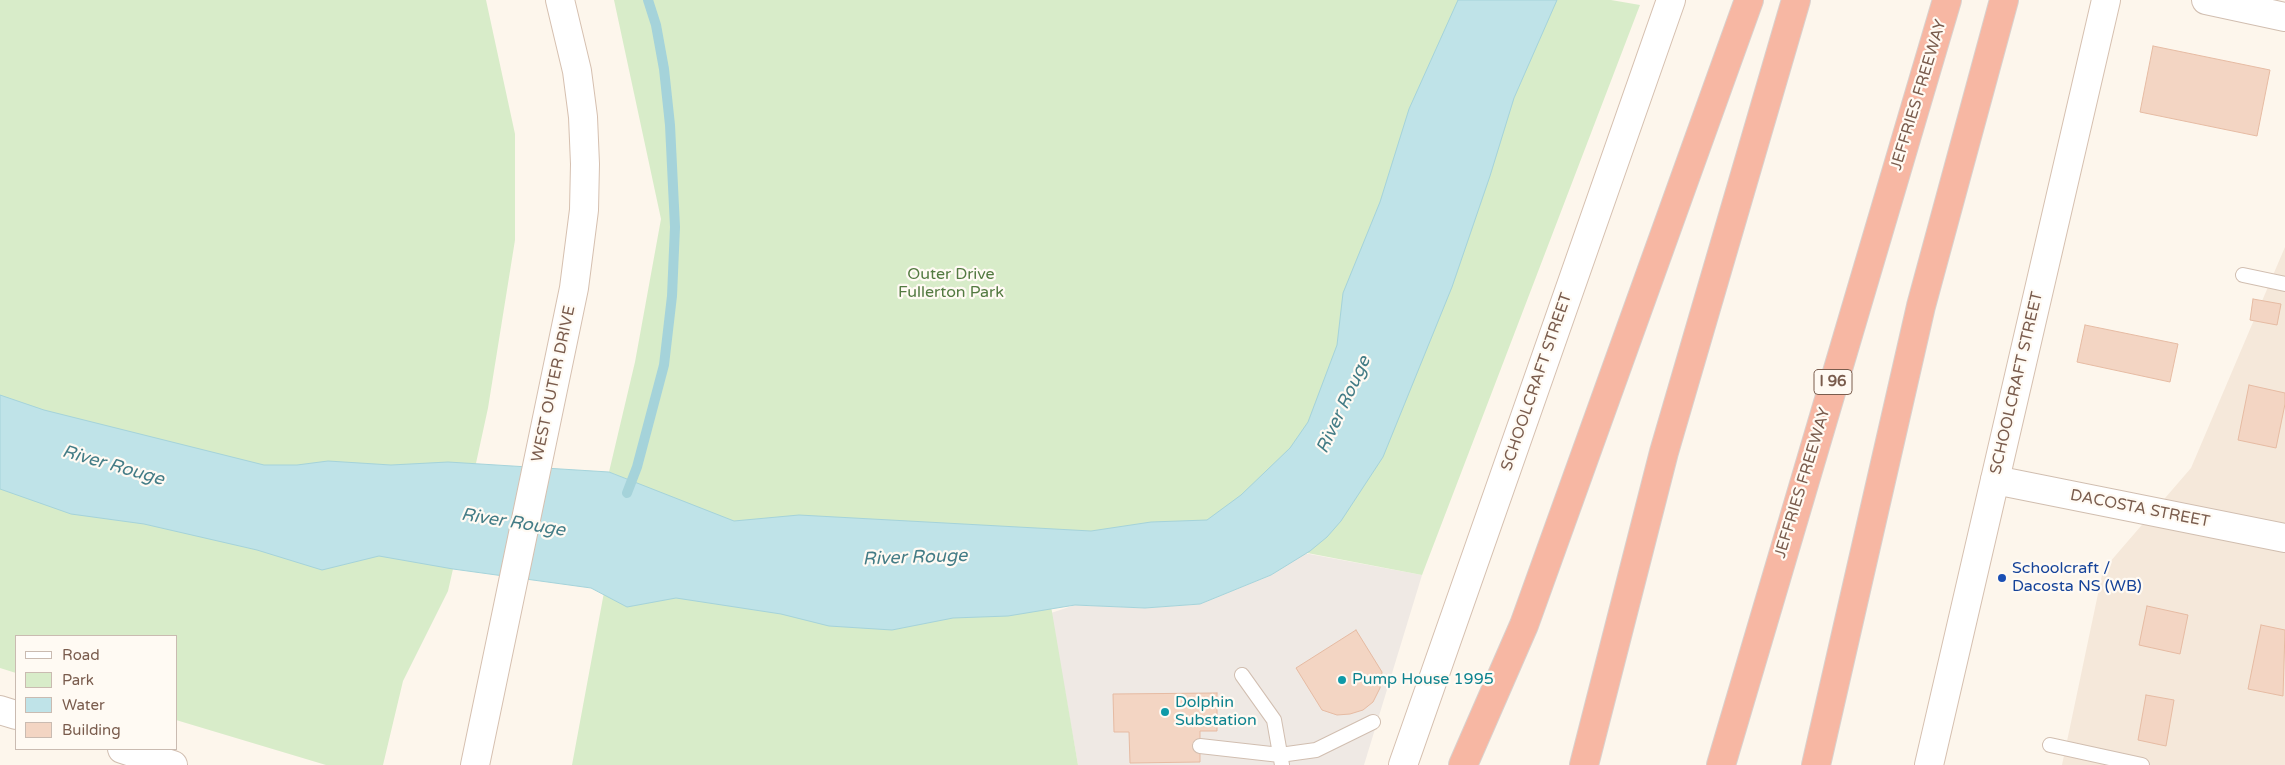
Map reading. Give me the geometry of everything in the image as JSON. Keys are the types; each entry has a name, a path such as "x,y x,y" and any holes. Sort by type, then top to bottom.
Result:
{"highway":[{"path":"1463,765 1524,624 1749,0"},
{"path":"1584,765 1664,452 1796,0"},
{"name":"JEFFRIES FREEWAY","path":"1720,765 1947,0"},
{"path":"1816,765 1921,306 2004,0"}],"main road":[{"name":"WEST OUTER DRIVE","path":"475,765 574,288 584,210 586,164 583,117 576,71 560,0"},
{"name":"SCHOOLCRAFT STREET","path":"1402,765 1671,0"},
{"name":"SCHOOLCRAFT STREET","path":"1928,765 2106,0"},
{"path":"2206,0 2285,17"},
{"name":"DACOSTA STREET","path":"1995,480 2285,538"},
{"path":"0,710 15,715"},
{"path":"125,750 173,765"}],"lane":[{"path":"2243,275 2285,284"},
{"path":"1242,674 1274,720 1281,760"},
{"path":"1200,746 1281,760 1316,750 1373,722"},
{"path":"2050,745 2142,765"}],"shaded area":[{"path":"2285,247 2285,765 2062,765 2103,570 2191,468"},
{"path":"1304,553 1422,575 1364,765 1078,765 1051,613 1075,605 1145,608 1200,604 1271,575"}],"green space":[{"path":"0,0 486,0 515,134 515,240 488,408 448,591 403,681 383,765 326,765 178,721 178,635 15,635 15,673 0,668"},
{"name":"Outer Drive Fullerton Park","path":"614,0 1611,0 1640,5 1422,575 1224,537 1042,553 1078,765 572,765 625,479 609,472 635,362 661,219"}],"water":[{"name":"River Rouge","path":"1458,0 1557,0 1514,98 1490,176 1452,287 1383,457 1341,521 1327,537 1310,551 1271,575 1200,604 1145,608 1075,605 1008,616 953,618 892,630 829,626 781,614 676,598 627,607 591,588 453,569 379,556 322,570 257,550 144,524 71,514 0,489 0,395 44,410 264,465 297,465 328,461 391,465 448,462 609,472 734,521 799,515 1091,531 1151,522 1207,520 1241,495 1290,448 1308,422 1337,345 1343,293 1380,202 1409,109"}],"building":[{"path":"2153,46 2270,70 2257,136 2140,112"},
{"path":"2253,299 2281,304 2277,325 2250,320"},
{"path":"2085,325 2178,344 2170,382 2077,362"},
{"path":"2249,385 2285,393 2285,404 2276,448 2238,440"},
{"path":"2147,606 2188,615 2180,654 2139,645"},
{"path":"2261,625 2285,630 2283,696 2248,689"},
{"name":"Pump House 1995","path":"1356,630 1382,672 1380,688 1373,702 1363,710 1337,715 1322,710 1296,668"},
{"name":"Dolphin Substation","path":"1217,693 1217,731 1200,731 1200,762 1130,763 1129,732 1114,732 1113,694"},
{"path":"2146,695 2174,700 2166,746 2138,740"}],"waterway":[{"path":"627,493 637,467 664,365 672,296 675,227 670,125 664,69 656,25 648,0"}],"place":[{"name":"Schoolcraft / Dacosta NS (WB)","path":"2002,578"},
{"name":"Pump House 1995","path":"1342,680"},
{"name":"Dolphin Substation","path":"1165,712"}]}
